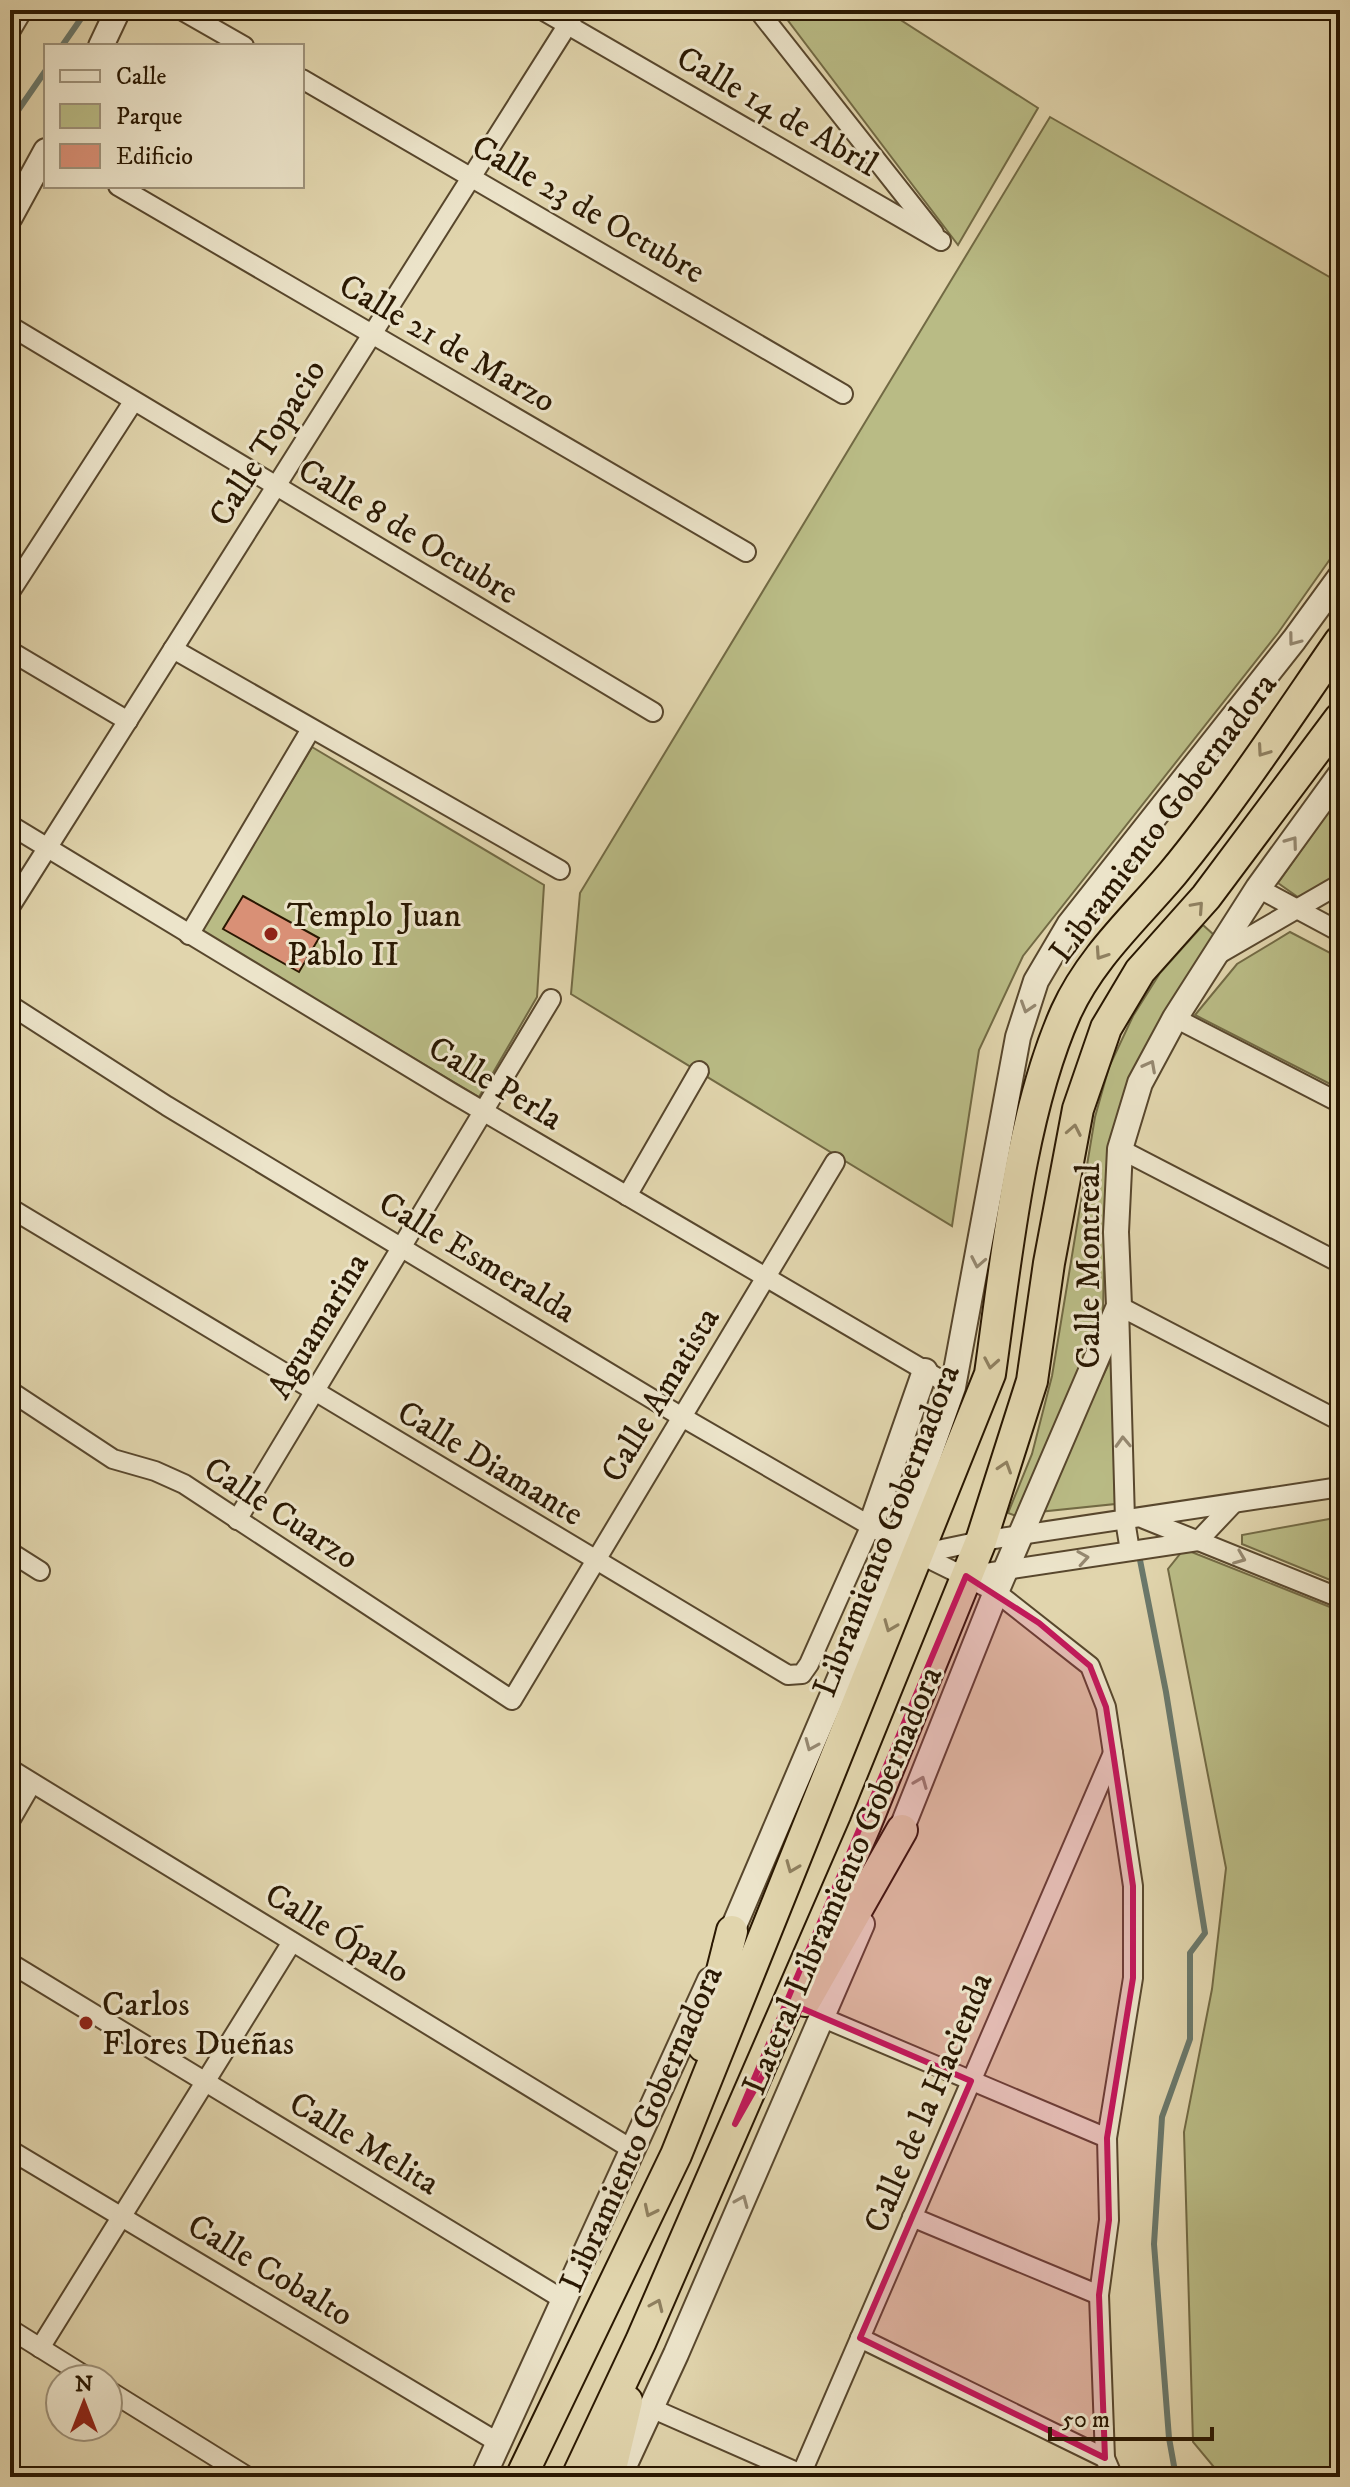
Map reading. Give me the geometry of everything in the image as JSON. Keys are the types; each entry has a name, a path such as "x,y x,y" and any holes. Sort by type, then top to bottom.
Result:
{"highway":[{"name":"Libramiento Gobernadora","path":"521,2477 676,2155 908,1548 990,1374 1006,1258 1036,1100 1066,1011 1105,948 1173,872 1340,641"},
{"path":"577,2477 641,2341 865,1826 981,1541 1032,1381 1049,1263 1078,1109 1106,1028 1140,971 1206,897 1340,718"},
{"path":"735,2124 902,1830"},
{"path":"676,2155 732,1931"},
{"path":"609,2477 641,2341"},
{"path":"504,2477 554,2408"}],"street":[{"path":"10,32 23,10"},
{"path":"102,44 118,10"},
{"path":"181,10 240,44"},
{"name":"Calle 14 de Abril","path":"542,10 572,17 941,241 758,10"},
{"name":"Calle Topacio","path":"10,907 572,17"},
{"name":"Calle 23 de Octubre","path":"304,80 843,394"},
{"path":"10,217 44,155"},
{"name":"Calle 21 de Marzo","path":"121,188 746,552"},
{"name":"Calle 8 de Octubre","path":"10,326 653,712"},
{"path":"10,592 133,402"},
{"path":"483,2477 908,1548 953,1387 1018,1037 1036,981 1069,925 1125,849 1294,640 1340,577"},
{"path":"173,649 560,870"},
{"path":"10,651 128,721"},
{"path":"189,935 311,729"},
{"path":"1219,954 1258,888 1340,775"},
{"name":"Calle Perla","path":"10,825 483,1112 953,1387"},
{"name":"Calle Montreal","path":"1130,1551 1134,1519 1116,1232 1120,1149 1140,1083 1175,1018 1219,954 1300,910 1340,884"},
{"path":"1258,888 1340,932"},
{"name":"Aguamarina","path":"237,1520 551,999"},
{"name":"Calle Esmeralda","path":"10,1005 167,1106 682,1417 908,1548 996,1592 1090,1666 1106,1707 1133,1886 1133,1978 1107,2138 1109,2220 1099,2295 1105,2458"},
{"path":"1175,1018 1340,1103"},
{"path":"627,1196 699,1071"},
{"path":"1120,1149 1340,1263"},
{"name":"Calle Amatista","path":"512,1700 835,1162"},
{"name":"Calle Diamante","path":"10,1208 313,1393 788,1675 802,1674 871,1525"},
{"path":"1119,1306 1340,1421"},
{"name":"Lateral Libramiento Gobernadora","path":"619,2477 902,1830 996,1592 1119,1306"},
{"path":"871,1525 925,1371"},
{"name":"Calle Cuarzo","path":"10,1391 113,1459 155,1471 184,1484 512,1700"},
{"path":"908,1548 1020,1536 1340,1487"},
{"path":"966,1576 1198,1541 1232,1505"},
{"path":"1134,1519 1340,1598"},
{"path":"10,1552 40,1571"},
{"name":"Calle de la Hacienda","path":"803,2476 1113,1752"},
{"name":"Calle Ópalo","path":"10,1769 633,2150"},
{"path":"10,1821 32,1783"},
{"path":"40,2348 292,1942"},
{"name":"Calle Melita","path":"10,1963 564,2300"},
{"path":"821,2017 1107,2138"},
{"name":"Calle Cobalto","path":"10,2150 499,2443"},
{"path":"912,2217 1099,2295"},
{"path":"10,2329 64,2363"},
{"path":"860,2338 1105,2458 1113,2477"},
{"path":"124,2400 248,2477"},
{"path":"651,2408 803,2476"}],"highlighted area":[{"path":"966,1576 1039,1623 1090,1666 1106,1707 1133,1886 1133,1978 1107,2138 1109,2220 1099,2295 1105,2458 860,2338 971,2081 801,2008 735,2124"}],"green space":[{"path":"780,10 885,10 1038,108 958,245"},
{"path":"1050,117 1340,283 1340,545 1278,633 1023,956 979,1050 952,1226 571,994 580,893"},
{"path":"312,747 544,885 537,997 479,1097 201,932"},
{"path":"1340,796 1340,872 1302,900 1278,883"},
{"path":"1203,925 1214,935 1139,1059 1118,1117 1105,1223 1103,1312 1090,1354 1016,1516 1008,1513 1032,1454 1052,1376 1095,1117 1109,1067 1133,1016 1160,973"},
{"path":"1290,932 1340,958 1340,1089 1195,1015 1237,964"},
{"path":"1112,1357 1115,1504 1038,1512"},
{"path":"1340,1517 1340,1584 1242,1544 1242,1535"},
{"path":"1184,1549 1340,1611 1340,2477 1228,2477 1218,2472 1193,2442 1184,2132 1212,1989 1226,1868 1168,1569"}],"building":[{"name":"Templo Juan Pablo II","path":"243,896 319,938 299,972 223,929"}],"waterway":[{"path":"63,44 87,10"},
{"path":"10,122 44,73"},
{"path":"1140,1560 1166,1692 1205,1933 1190,1953 1190,2039 1162,2117 1154,2244 1169,2438 1176,2477"}],"place":[{"name":"Templo Juan Pablo II","path":"271,934"},
{"name":"Carlos Flores Dueñas","path":"86,2023"}]}
